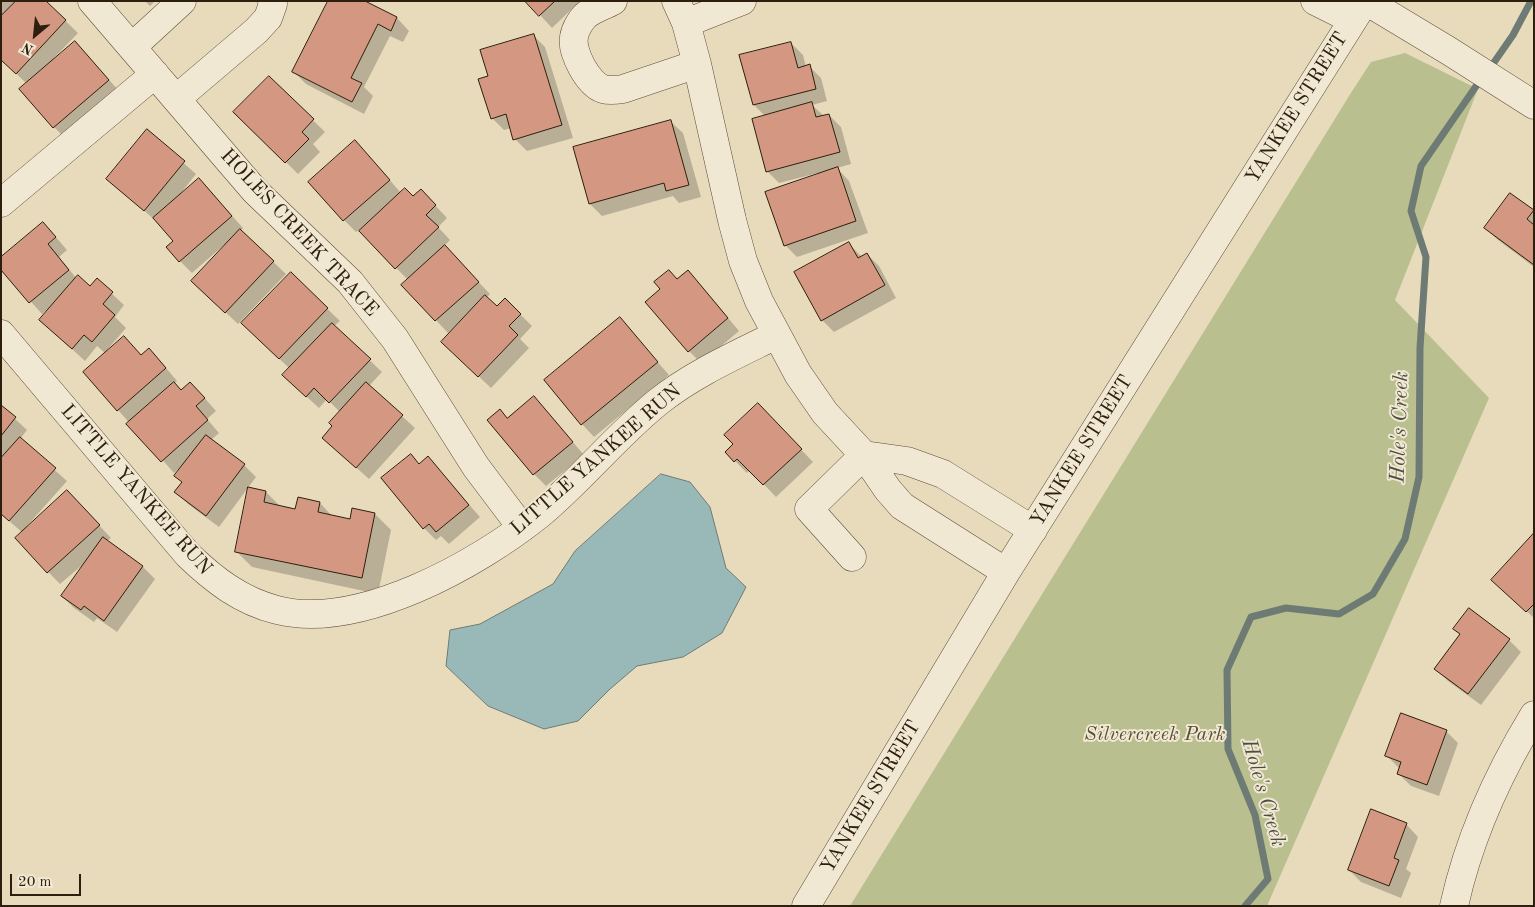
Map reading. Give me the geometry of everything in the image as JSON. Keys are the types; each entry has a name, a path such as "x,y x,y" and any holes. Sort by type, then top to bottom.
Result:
{"street":[{"name":"HOLES CREEK TRACE","path":"92,1 255,191 350,282 395,339 476,467 522,528"},
{"path":"132,47 182,1"},
{"path":"176,99 256,31 268,18 273,4 272,1"},
{"path":"613,1 584,17 574,36 574,47 585,74 592,83 610,90 623,89 697,64"},
{"path":"742,1 681,12 697,64 732,220 743,260 759,301 798,374 825,413 864,455 888,490 902,506 1006,572"},
{"path":"1315,1 1361,8 1458,56 1534,105"},
{"name":"YANKEE STREET","path":"806,906 1006,572 1361,8"},
{"path":"1,204 155,74"},
{"name":"LITTLE YANKEE RUN","path":"1,334 188,555 208,574 229,590 252,602 278,610 308,614 348,610 376,602 416,589 456,570 522,528 561,495 640,418 688,380 776,335"},
{"path":"864,455 908,461 943,474 1032,530"},
{"path":"852,557 810,509 864,455"},
{"path":"1454,906 1475,834 1517,742 1534,715"}],"green space":[{"name":"Silvercreek Park","path":"1405,53 1478,89 1395,300 1489,398 1267,906 850,906 1371,62"}],"water":[{"path":"661,474 690,482 710,507 726,568 746,587 722,633 683,657 637,666 610,689 578,721 544,729 488,706 446,666 450,630 480,624 553,584 575,551"}],"building":[{"path":"16,1 46,1 66,20 16,74 1,60 1,16"},
{"path":"328,1 365,1 397,17 391,31 378,24 351,78 362,83 352,102 292,72"},
{"path":"525,1 555,1 539,16"},
{"path":"534,34 562,125 513,140 506,114 491,119 478,79 488,76 480,50"},
{"path":"75,41 109,80 53,128 19,89"},
{"path":"791,42 798,68 810,64 816,89 753,105 739,55"},
{"path":"269,76 314,119 302,132 309,139 285,163 233,112"},
{"path":"812,102 816,117 829,114 840,152 766,172 752,119"},
{"path":"671,120 689,185 666,191 664,183 589,204 573,147"},
{"path":"147,129 185,161 144,211 106,179"},
{"path":"355,140 390,180 343,221 308,182"},
{"path":"838,167 856,221 784,246 765,192"},
{"path":"199,178 232,216 179,262 166,247 173,241 153,218"},
{"path":"405,188 413,196 421,189 436,205 426,215 439,227 395,269 359,231"},
{"path":"1510,193 1534,210 1527,219 1534,225 1534,265 1484,228"},
{"path":"43,222 56,237 48,244 69,270 29,303 1,270 1,257"},
{"path":"240,229 274,261 225,313 191,281"},
{"path":"849,242 858,258 867,253 885,285 821,321 794,272"},
{"path":"445,245 479,282 435,321 401,285"},
{"path":"669,270 677,279 688,270 728,318 688,352 645,302 660,289 654,282"},
{"path":"291,272 328,308 279,359 241,323"},
{"path":"78,275 90,286 97,278 113,292 103,304 115,315 92,342 84,335 72,349 39,320"},
{"path":"485,295 497,306 505,298 521,314 509,326 518,335 478,377 441,342"},
{"path":"620,317 658,362 581,425 544,380"},
{"path":"332,323 371,359 329,403 314,388 306,397 282,375"},
{"path":"124,336 141,355 149,348 166,368 117,411 83,372"},
{"path":"174,382 181,390 190,382 205,398 196,406 208,420 161,462 126,424"},
{"path":"366,382 403,415 356,468 322,438 332,426 329,423"},
{"path":"534,396 573,442 533,475 487,420 500,409 507,418"},
{"path":"758,403 802,449 763,485 737,459 734,462 725,452 733,444 724,435"},
{"path":"1,405 16,417 1,436"},
{"path":"206,435 245,464 206,516 174,492 182,482 174,476"},
{"path":"20,437 56,468 9,521 1,514 1,458"},
{"path":"411,454 419,464 428,456 469,505 436,532 429,524 423,529 381,478"},
{"path":"248,487 266,491 264,502 295,509 298,497 320,502 318,512 350,519 352,508 375,513 362,578 235,552"},
{"path":"67,490 100,525 47,573 15,538"},
{"path":"1534,533 1534,604 1526,612 1491,580"},
{"path":"103,537 143,566 104,621 84,606 81,610 61,596"},
{"path":"1469,608 1510,639 1468,694 1434,669 1460,634 1453,629"},
{"path":"1401,713 1447,730 1427,785 1397,774 1401,762 1385,756"},
{"path":"1371,809 1407,823 1394,858 1399,860 1389,886 1348,870"}],"waterway":[{"name":"Hole's Creek","path":"1488,71 1513,35 1531,1"},
{"name":"Hole's Creek","path":"1245,906 1268,879 1255,815 1228,749 1227,670 1251,617 1286,608 1339,614 1373,594 1405,539 1419,477 1420,348 1426,257 1411,211 1421,166 1481,79"}]}
